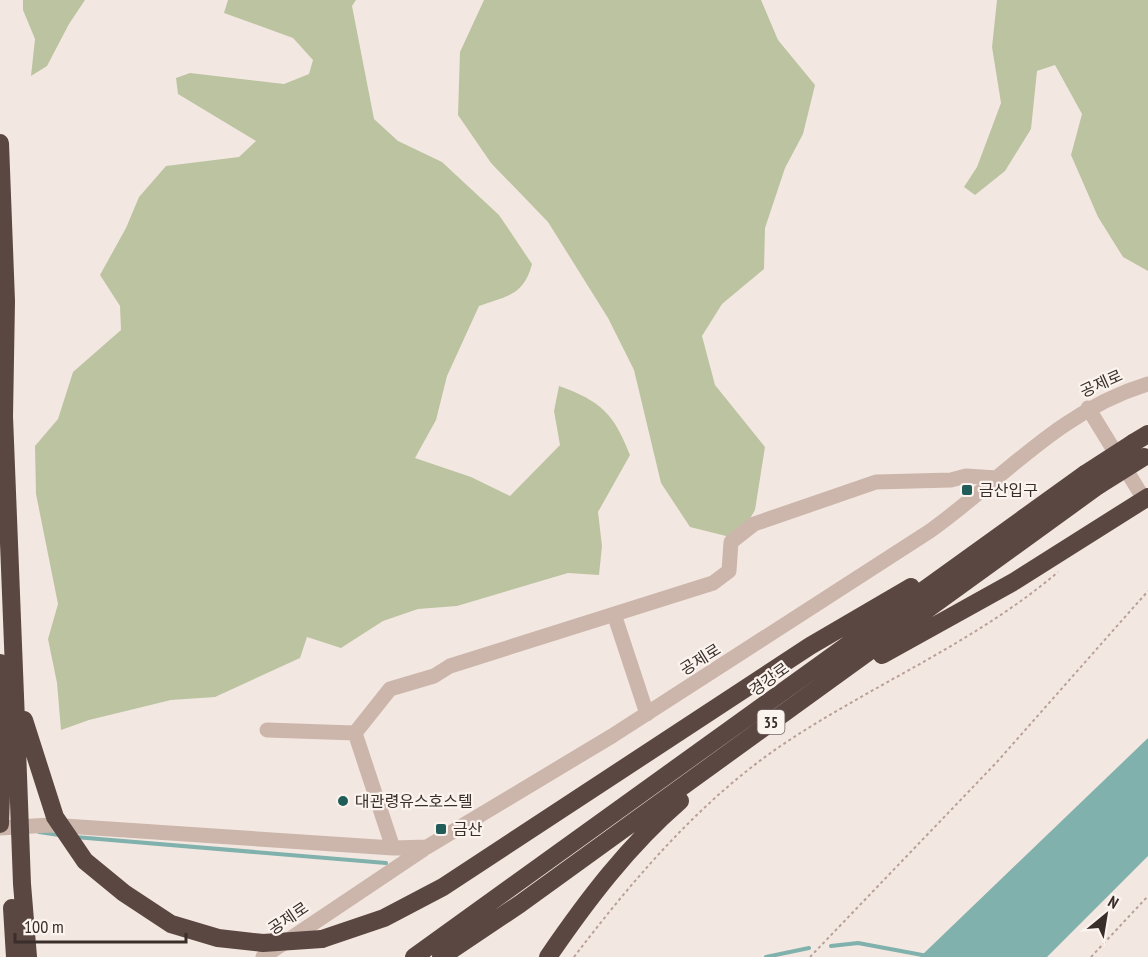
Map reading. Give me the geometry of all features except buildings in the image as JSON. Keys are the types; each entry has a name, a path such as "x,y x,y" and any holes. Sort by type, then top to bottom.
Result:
{"highway":[{"path":"0,143 6,301 4,416 7,657 14,721 28,957"},
{"name":"경강로","path":"414,957 1084,474 1143,447"},
{"name":"경강로","path":"441,957 520,904 813,693 1099,485 1143,447"},
{"path":"813,693 1015,581 1146,498"},
{"path":"14,721 55,817 85,861 124,893 171,924 218,938 263,943 322,939 384,918 443,886 810,646 1000,535"},
{"path":"548,957 583,906 645,832 791,707"},
{"path":"0,826 14,721"},
{"path":"14,721 15,957"}],"street":[{"name":"공제로","path":"263,957 427,847 647,714 930,531 1056,428 1088,408 1148,384"},
{"path":"1088,408 1146,498"},
{"path":"356,733 390,689 434,676 450,666 713,583 729,571 731,542 754,524 876,482 951,480 966,476 997,478"},
{"path":"614,614 647,714"},
{"path":"267,730 356,733"},
{"path":"356,733 393,848"},
{"path":"0,826 50,825 393,848 427,847"}],"path":[{"path":"574,957 618,900 710,800 787,741 962,638 1040,587 1066,565"},
{"path":"810,957 996,763 1148,591"},
{"path":"1091,957 1148,896"}],"green space":[{"path":"23,0 85,0 69,24 47,66 31,76 35,39 23,10"},
{"path":"228,0 356,0 352,6 374,119 398,141 442,162 499,215 532,264 529,275 519,289 506,297 479,306 447,376 436,420 415,458 471,477 510,496 560,445 554,411 559,386 586,397 604,411 618,429 630,455 598,512 602,546 599,575 568,573 457,606 418,609 383,621 341,648 307,637 300,658 215,697 171,700 89,720 61,730 57,683 48,639 58,604 36,494 35,446 58,419 73,372 121,330 120,306 100,275 126,228 139,197 166,166 239,157 256,141 178,94 176,78 190,73 284,84 309,74 313,60 293,38 224,13"},
{"path":"484,0 761,0 778,40 815,85 803,134 785,168 765,228 764,269 722,304 702,336 715,385 765,447 755,510 738,539 690,527 661,483 634,370 608,318 548,222 491,163 458,115 460,52"},
{"path":"997,0 1148,0 1148,271 1123,257 1098,217 1071,155 1082,114 1055,65 1037,71 1031,129 1005,171 975,195 964,187 977,167 1001,103 992,47"}],"water":[{"path":"1148,738 1148,856 1047,957 920,957"}],"waterway":[{"path":"39,832 59,835"},
{"path":"75,837 386,863"},
{"path":"831,946 858,943 933,957"},
{"path":"766,957 809,948"}],"place":[{"name":"금산입구","path":"967,490"},
{"name":"대관령유스호스텔","path":"343,801"},
{"name":"금산","path":"441,829"}]}
